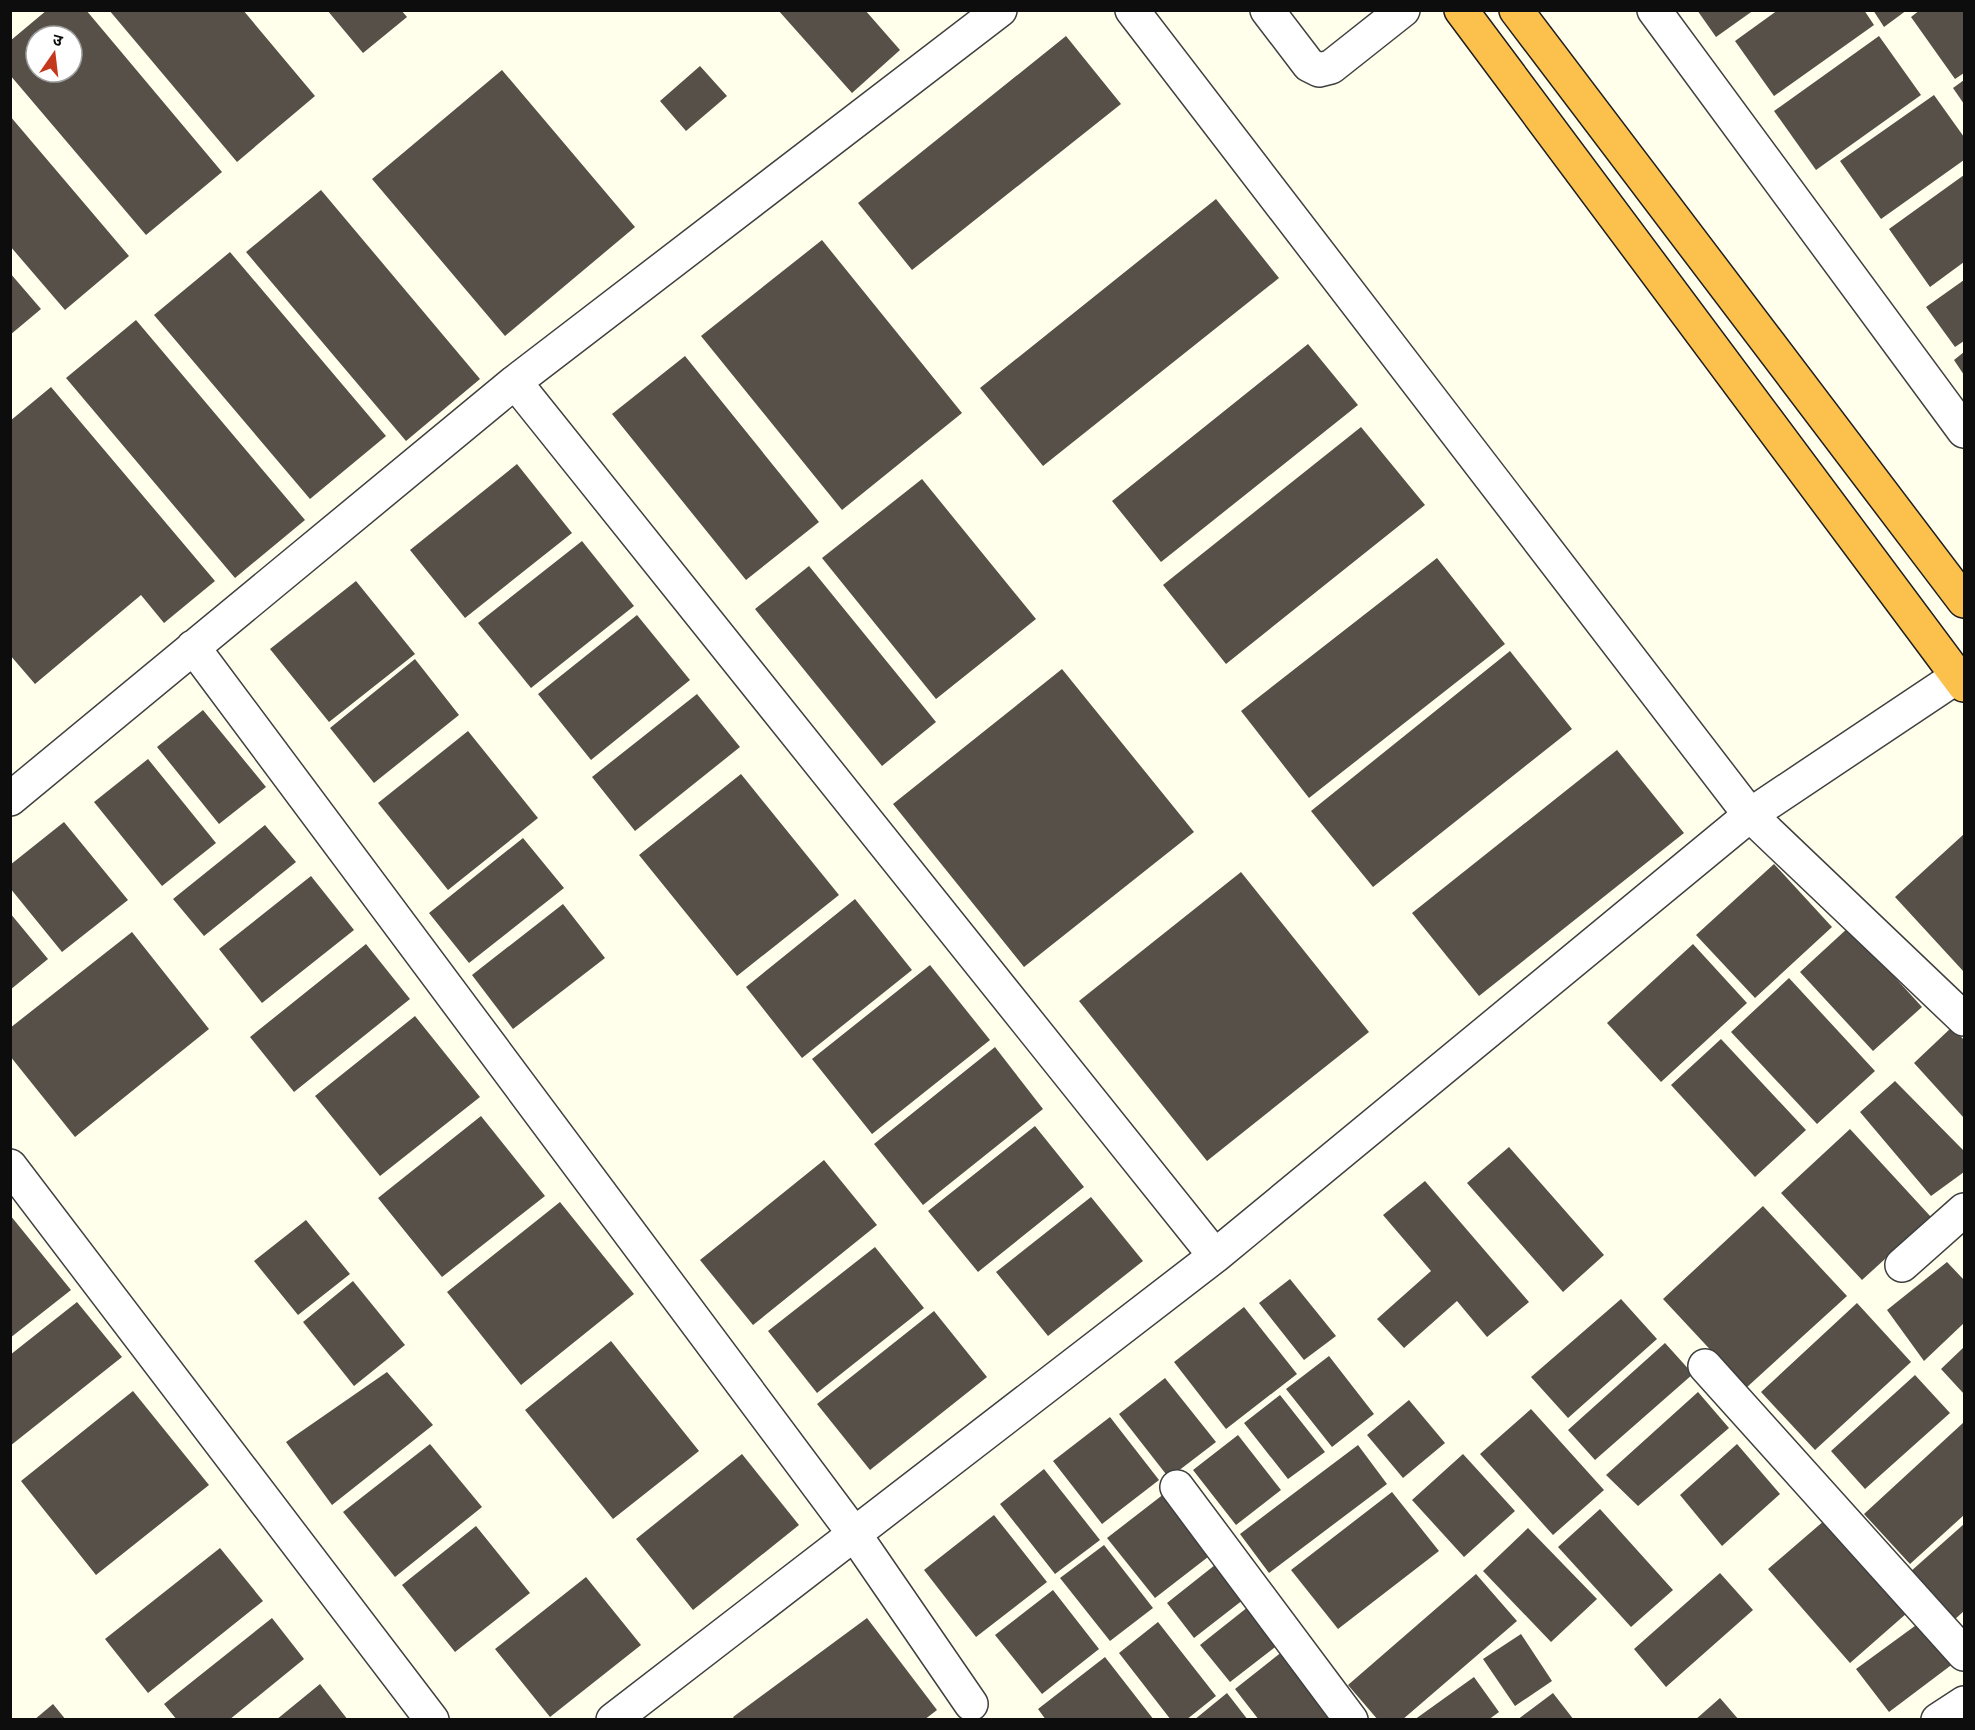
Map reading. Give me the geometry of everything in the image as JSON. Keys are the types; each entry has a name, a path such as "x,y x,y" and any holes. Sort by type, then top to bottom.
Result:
{"highway":[{"path":"1461,10 1961,681"},
{"path":"1516,10 1965,601"}],"street":[{"path":"10,799 515,382 1000,10"},
{"path":"1132,10 1750,815 1965,1019"},
{"path":"1267,10 1309,65 1319,70 1331,67 1403,10"},
{"path":"1654,10 1965,431"},
{"path":"515,382 1215,1256"},
{"path":"194,647 855,1535 971,1704"},
{"path":"628,1715 855,1535 1215,1256 1750,815 1961,681"},
{"path":"10,1166 432,1719"},
{"path":"1902,1265 1965,1210"},
{"path":"1705,1366 1965,1654"},
{"path":"1177,1487 1351,1719"},
{"path":"1938,1719 1965,1703"}],"building":[{"path":"47,10 86,10 222,172 146,235 10,75 10,41 24,29 24,84 84,84 84,24 30,24"},
{"path":"109,10 243,10 315,96 237,162"},
{"path":"327,10 401,10 407,17 363,53"},
{"path":"778,10 865,10 900,50 852,93"},
{"path":"1697,10 1754,10 1716,37"},
{"path":"1778,10 1864,10 1874,25 1774,96 1735,41"},
{"path":"1873,10 1907,10 1884,27"},
{"path":"1920,10 1964,10 1964,73 1955,79 1911,17"},
{"path":"1066,36 1121,104 912,270 858,203"},
{"path":"1879,36 1921,95 1816,170 1774,111"},
{"path":"700,66 727,96 686,131 660,101"},
{"path":"502,70 635,227 505,336 372,179"},
{"path":"1964,80 1964,104 1953,88"},
{"path":"1934,95 1964,137 1964,160 1881,219 1840,161"},
{"path":"10,116 129,256 65,310 10,246"},
{"path":"1964,175 1964,262 1930,287 1889,229"},
{"path":"321,190 480,379 406,441 246,252"},
{"path":"1216,199 1279,278 1043,466 980,388"},
{"path":"822,240 962,413 842,510 701,336"},
{"path":"230,252 386,436 310,499 154,315"},
{"path":"10,273 41,309 10,335"},
{"path":"1964,280 1964,341 1955,347 1926,307"},
{"path":"136,320 305,520 235,578 66,378"},
{"path":"1308,344 1358,405 1161,562 1112,501"},
{"path":"1964,352 1964,375 1954,360"},
{"path":"685,356 819,522 746,580 612,414"},
{"path":"51,387 215,581 164,623 141,595 35,684 10,655 10,421"},
{"path":"1361,427 1425,505 1226,664 1163,585"},
{"path":"517,464 572,533 465,618 410,550"},
{"path":"922,479 1036,619 936,699 822,558"},
{"path":"582,541 634,606 531,688 478,623"},
{"path":"1437,558 1505,644 1309,798 1241,711"},
{"path":"809,566 936,722 882,766 755,609"},
{"path":"356,581 415,654 329,722 270,649"},
{"path":"637,615 690,680 591,760 538,694"},
{"path":"1510,651 1572,729 1373,887 1311,811"},
{"path":"415,659 459,715 374,783 330,728"},
{"path":"1062,669 1194,832 1024,967 893,804"},
{"path":"697,694 740,747 635,831 592,777"},
{"path":"203,710 266,787 219,824 157,747"},
{"path":"468,731 538,818 448,890 378,803"},
{"path":"1617,750 1684,833 1479,996 1412,913"},
{"path":"148,759 216,843 162,886 94,802"},
{"path":"741,774 839,895 737,976 639,855"},
{"path":"64,822 128,900 62,952 10,888 10,865"},
{"path":"265,825 296,862 204,936 173,899"},
{"path":"1964,834 1964,972 1895,897"},
{"path":"523,838 564,888 469,963 429,913"},
{"path":"1774,864 1832,927 1755,998 1696,935"},
{"path":"1241,872 1369,1032 1207,1161 1079,1001"},
{"path":"311,876 354,930 262,1003 219,949"},
{"path":"855,899 912,970 802,1058 746,987"},
{"path":"563,904 605,958 513,1029 472,975"},
{"path":"10,913 48,959 10,990"},
{"path":"1849,927 1922,1007 1873,1051 1800,972"},
{"path":"132,932 209,1029 75,1137 10,1056 10,1028"},
{"path":"366,944 410,999 294,1092 250,1037"},
{"path":"1693,944 1747,1003 1661,1082 1607,1023"},
{"path":"930,965 990,1040 872,1134 812,1059"},
{"path":"1789,978 1875,1071 1817,1124 1731,1032"},
{"path":"415,1016 480,1097 380,1176 315,1096"},
{"path":"1952,1027 1964,1040 1964,1118 1914,1063"},
{"path":"1721,1039 1806,1130 1755,1177 1671,1085"},
{"path":"995,1047 1043,1109 923,1205 874,1144"},
{"path":"1895,1081 1964,1151 1964,1172 1931,1196 1860,1112"},
{"path":"481,1116 545,1196 442,1277 378,1198"},
{"path":"1035,1126 1084,1187 978,1272 928,1211"},
{"path":"1850,1129 1931,1217 1862,1280 1781,1193"},
{"path":"1509,1147 1604,1255 1563,1292 1467,1183"},
{"path":"824,1160 877,1225 753,1325 700,1260"},
{"path":"1425,1181 1529,1302 1487,1337 1457,1301 1404,1348 1377,1319 1431,1271 1383,1215"},
{"path":"1091,1197 1143,1261 1048,1336 996,1272"},
{"path":"560,1202 634,1294 521,1385 447,1292"},
{"path":"1763,1206 1847,1296 1746,1388 1663,1299"},
{"path":"10,1215 71,1290 10,1338"},
{"path":"306,1220 350,1274 298,1315 254,1261"},
{"path":"875,1247 924,1308 817,1393 768,1331"},
{"path":"1947,1262 1964,1280 1964,1323 1924,1361 1887,1310"},
{"path":"1290,1279 1336,1336 1304,1360 1259,1303"},
{"path":"353,1281 405,1345 354,1386 303,1322"},
{"path":"1621,1299 1657,1339 1568,1418 1531,1377"},
{"path":"77,1302 122,1357 10,1446 10,1355"},
{"path":"1857,1303 1911,1362 1815,1450 1761,1392"},
{"path":"1244,1307 1297,1374 1226,1429 1174,1362"},
{"path":"934,1311 987,1377 870,1470 817,1404"},
{"path":"611,1341 699,1451 613,1519 525,1410"},
{"path":"1665,1343 1693,1374 1595,1460 1568,1430"},
{"path":"1964,1347 1964,1394 1941,1369"},
{"path":"1329,1356 1374,1414 1332,1447 1286,1389"},
{"path":"387,1372 433,1425 332,1505 286,1442"},
{"path":"1915,1375 1950,1413 1865,1489 1831,1451"},
{"path":"1165,1378 1216,1442 1169,1478 1119,1414"},
{"path":"133,1391 209,1485 96,1575 21,1481"},
{"path":"1698,1392 1729,1428 1638,1506 1606,1475"},
{"path":"1280,1395 1325,1452 1288,1479 1244,1423"},
{"path":"1409,1400 1445,1443 1403,1478 1367,1435"},
{"path":"1531,1409 1604,1490 1553,1535 1480,1454"},
{"path":"1110,1417 1159,1480 1102,1524 1053,1461"},
{"path":"1964,1422 1964,1515 1910,1564 1864,1514"},
{"path":"1238,1435 1281,1490 1236,1525 1193,1470"},
{"path":"430,1444 482,1507 395,1577 343,1512"},
{"path":"1737,1444 1780,1494 1722,1546 1680,1495"},
{"path":"1358,1445 1387,1484 1269,1573 1240,1534"},
{"path":"742,1454 799,1525 693,1610 636,1539"},
{"path":"1463,1454 1515,1511 1464,1557 1412,1500"},
{"path":"1044,1469 1100,1540 1055,1574 1000,1504"},
{"path":"1169,1490 1217,1550 1155,1598 1107,1538"},
{"path":"1392,1492 1439,1551 1338,1629 1291,1570"},
{"path":"1600,1509 1673,1590 1631,1627 1558,1547"},
{"path":"994,1515 1047,1582 976,1637 924,1570"},
{"path":"1825,1520 1907,1613 1850,1663 1768,1569"},
{"path":"1964,1524 1964,1611 1954,1620 1910,1572"},
{"path":"476,1526 530,1593 455,1652 402,1585"},
{"path":"1528,1528 1597,1599 1551,1642 1483,1571"},
{"path":"1104,1545 1153,1608 1110,1641 1060,1578"},
{"path":"220,1548 263,1601 148,1693 105,1639"},
{"path":"1220,1561 1248,1596 1194,1638 1167,1603"},
{"path":"1720,1573 1753,1610 1666,1687 1634,1649"},
{"path":"1476,1574 1517,1621 1402,1720 1378,1720 1348,1685"},
{"path":"586,1577 641,1645 550,1717 495,1649"},
{"path":"1053,1590 1099,1649 1042,1694 995,1635"},
{"path":"1253,1603 1283,1641 1230,1682 1200,1645"},
{"path":"272,1618 304,1659 229,1720 177,1720 164,1704"},
{"path":"867,1618 937,1710 924,1720 735,1720 733,1717"},
{"path":"1158,1622 1216,1696 1186,1720 1171,1720 1119,1653"},
{"path":"1919,1623 1958,1660 1889,1712 1856,1669"},
{"path":"1521,1634 1552,1681 1515,1706 1483,1659"},
{"path":"1283,1651 1337,1720 1259,1720 1235,1689"},
{"path":"1105,1657 1154,1720 1046,1720 1038,1709"},
{"path":"1474,1677 1499,1712 1488,1720 1414,1720"},
{"path":"320,1684 348,1720 276,1720"},
{"path":"1227,1693 1248,1720 1194,1720"},
{"path":"1553,1693 1574,1720 1517,1720"},
{"path":"1720,1698 1739,1720 1695,1720"},
{"path":"53,1704 66,1720 34,1720"}]}
